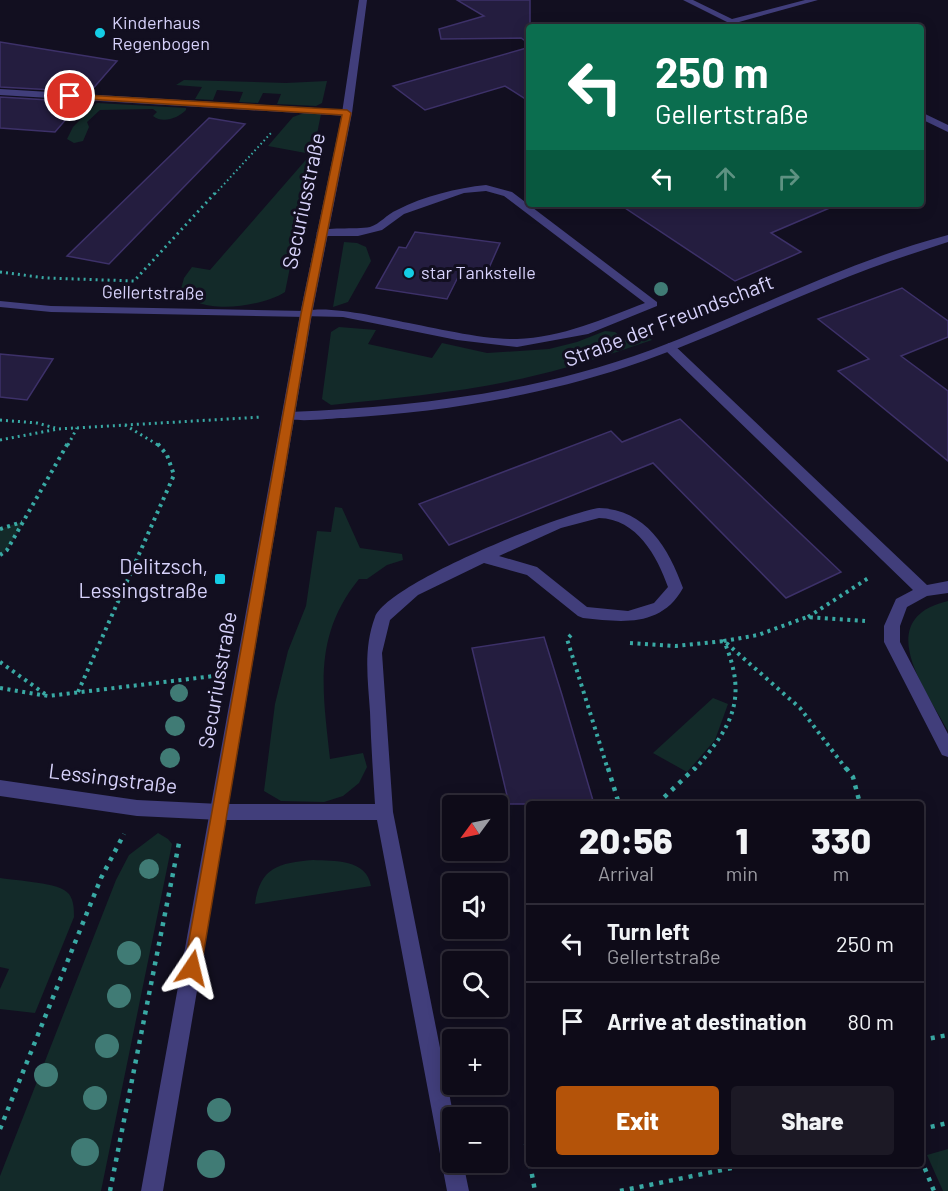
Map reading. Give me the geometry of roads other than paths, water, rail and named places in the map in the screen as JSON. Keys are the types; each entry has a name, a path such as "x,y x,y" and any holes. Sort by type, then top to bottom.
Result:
{"street":[{"name":"Securiusstraße","path":"152,1191 306,314 347,113 363,0"},
{"path":"687,0 738,24"},
{"path":"732,21 814,0"},
{"path":"0,92 347,113"},
{"path":"924,117 948,129"},
{"name":"Gellertstraße","path":"0,304 51,309 343,314 457,336 517,343 584,331 654,304 508,194 486,188 463,190 400,212 378,228 358,233 321,233"},
{"name":"Straße der Freundschaft","path":"289,416 345,414 481,400 589,375 669,347 859,268 948,238"},
{"path":"669,347 924,591"},
{"path":"458,1191 384,812 374,653 383,617 413,591 483,557 570,520 601,512 626,519 650,539 664,558 676,588 659,607 628,616 584,612 532,571 483,557"},
{"path":"948,587 924,591 901,603 892,626 892,642 948,750"},
{"name":"Lessingstraße","path":"0,788 137,808 185,811 384,812"}],"place":[{"name":"Kinderhaus Regenbogen","path":"100,33"},
{"name":"star Tankstelle","path":"409,273"},
{"name":"Delitzsch, Lessingstraße","path":"220,579"}]}
